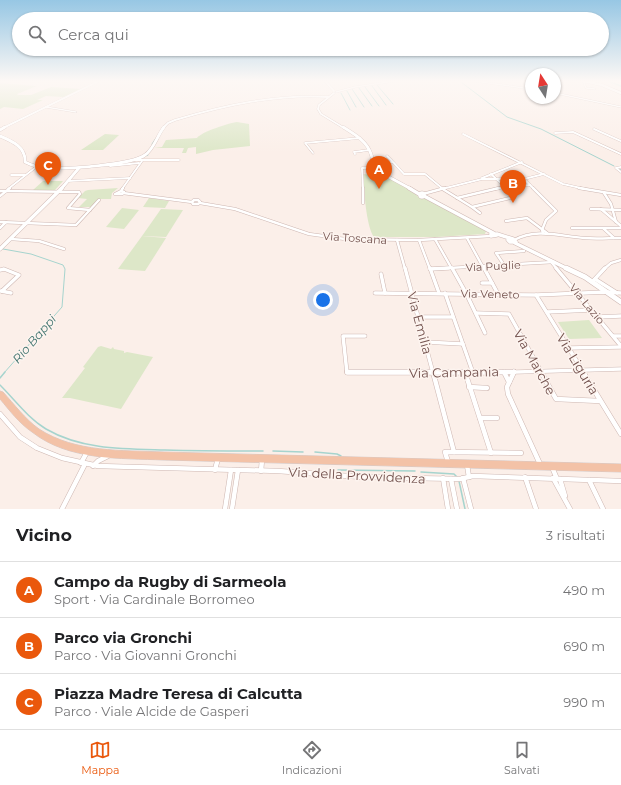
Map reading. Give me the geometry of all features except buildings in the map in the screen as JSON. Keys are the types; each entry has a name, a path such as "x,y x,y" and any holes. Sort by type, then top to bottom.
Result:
{"main road":[{"name":"Via della Provvidenza","path":"0,394 25,422 40,434 67,445 91,451 114,454 552,466 620,470"}],"street":[{"path":"0,130 51,105"},
{"path":"85,168 131,160 148,154 154,142 167,124 217,108 236,105"},
{"path":"319,105 318,109 321,114 360,138 369,150 375,168"},
{"path":"610,105 621,107"},
{"path":"46,107 76,112"},
{"path":"594,129 621,141"},
{"path":"555,133 573,132 621,154"},
{"path":"463,134 571,187 621,195"},
{"path":"0,136 12,141 22,149 25,154 25,162 36,167 85,168 139,163"},
{"path":"313,153 305,143 360,138"},
{"path":"355,154 354,152 369,150"},
{"path":"387,156 406,175 425,174 442,189 480,213"},
{"path":"131,160 179,160"},
{"path":"68,181 130,178 142,161"},
{"path":"373,163 392,161"},
{"path":"482,179 482,177 489,174 522,162"},
{"path":"0,196 36,167"},
{"path":"621,167 617,167 616,169 621,172"},
{"path":"0,248 59,192 79,168"},
{"path":"363,203 362,168 375,168 494,235 512,241 619,293"},
{"path":"472,207 514,197 491,174"},
{"path":"422,195 482,179 524,179 544,174"},
{"path":"11,175 25,175"},
{"name":"Via Toscana","path":"130,178 122,192 192,202 194,204 200,202 235,209 309,234 345,239 397,240 467,238 494,235"},
{"path":"524,179 556,211 546,220 543,229"},
{"path":"457,198 505,188 530,185"},
{"path":"0,191 80,193 68,208 90,210"},
{"path":"604,192 616,222"},
{"path":"0,222 76,225 99,200"},
{"path":"592,209 621,210"},
{"path":"601,209 621,227"},
{"path":"506,221 527,218 543,229 545,233"},
{"path":"0,228 6,222"},
{"path":"572,228 604,229 621,227"},
{"path":"604,229 614,238"},
{"path":"512,241 529,233 545,233 583,238 620,239"},
{"path":"467,238 498,294"},
{"path":"11,239 39,241 64,249"},
{"path":"435,239 466,293 485,333"},
{"name":"Via Emilia","path":"397,240 419,316 454,452"},
{"path":"419,240 439,293"},
{"path":"504,265 496,253 524,251"},
{"path":"594,281 607,265 621,260"},
{"name":"Via Puglie","path":"430,269 554,262"},
{"name":"Via Lazio","path":"554,262 577,293 621,346"},
{"path":"0,270 4,269 20,276 1,290"},
{"path":"381,274 384,293"},
{"path":"594,281 606,292 621,302"},
{"path":"482,283 492,283"},
{"path":"1,290 11,293"},
{"name":"Via Veneto","path":"374,293 536,295 606,292 619,293"},
{"path":"445,293 473,373"},
{"name":"Via Liguria","path":"536,295 621,434"},
{"path":"547,312 591,310"},
{"name":"Via Marche","path":"476,313 509,314 556,399 600,401"},
{"path":"419,316 453,317"},
{"path":"598,318 621,316"},
{"name":"Via Campania","path":"365,336 343,336 347,373 473,373 621,369"},
{"path":"613,336 621,336"},
{"path":"425,342 462,344"},
{"path":"568,348 621,346"},
{"path":"514,371 506,388 541,466"},
{"path":"465,372 491,452"},
{"path":"504,372 509,382"},
{"path":"469,388 487,388"},
{"name":"Via della Provvidenza","path":"0,414 20,437 34,447 62,458 83,463 362,476 457,479 469,476 525,477 621,482"},
{"path":"480,418 497,418"},
{"path":"62,509 83,463 91,451"},
{"path":"91,451 94,464 114,454"},
{"path":"448,464 445,452 521,453"},
{"path":"462,452 469,476"},
{"path":"215,470 218,457"},
{"path":"260,471 262,458"},
{"path":"552,466 556,479 570,509"},
{"path":"225,509 231,470"},
{"path":"232,509 238,470"},
{"path":"525,477 536,509"},
{"path":"443,478 448,509"},
{"path":"457,479 457,509"},
{"path":"457,479 471,509"},
{"path":"589,480 603,509"}],"green space":[{"path":"0,105 32,105 23,109 4,107 0,109"},
{"path":"237,122 249,124 250,146 213,150 196,154 196,147 188,148 186,153 182,153 184,148 154,148 162,147 166,140 197,138 209,131"},
{"path":"105,134 119,135 103,150 81,150"},
{"path":"374,173 379,173 416,193 417,196 427,199 486,231 485,234 437,237 374,237 371,232 367,216 363,174 374,175"},
{"path":"43,181 63,181 55,190 33,190"},
{"path":"118,188 112,193 111,199 98,199 91,207 79,207 87,199 78,198 85,191"},
{"path":"149,198 169,201 165,208 143,207"},
{"path":"122,208 139,210 124,229 106,227"},
{"path":"161,209 183,210 166,237 142,236"},
{"path":"142,236 166,238 145,271 118,269"},
{"path":"589,320 602,338 569,339 558,322"},
{"path":"101,346 111,349 113,347 114,349 124,351 124,353 127,352 153,357 121,409 70,398 62,398 85,368 83,367 98,347"}],"waterway":[{"path":"347,105 350,110"},
{"path":"491,105 507,117 541,129 614,166"},
{"path":"152,144 156,138"},
{"path":"143,157 148,155"},
{"name":"Rio Bappi","path":"3,249 31,254 63,265 65,269 62,307 4,373"},
{"name":"Rio Bappi","path":"0,378 5,372"},
{"path":"0,385 39,425 60,436 89,445 135,449 190,451 263,451"},
{"path":"273,451 303,452"},
{"path":"315,452 337,454 341,456"},
{"path":"338,470 415,471"},
{"path":"421,472 454,474 457,477"},
{"path":"459,481 465,509"}],"place":[{"name":"Piazza Madre Teresa di Calcutta","path":"48,185"},
{"name":"Campo da Rugby di Sarmeola","path":"379,189"},
{"name":"Parco via Gronchi","path":"513,203"}]}
